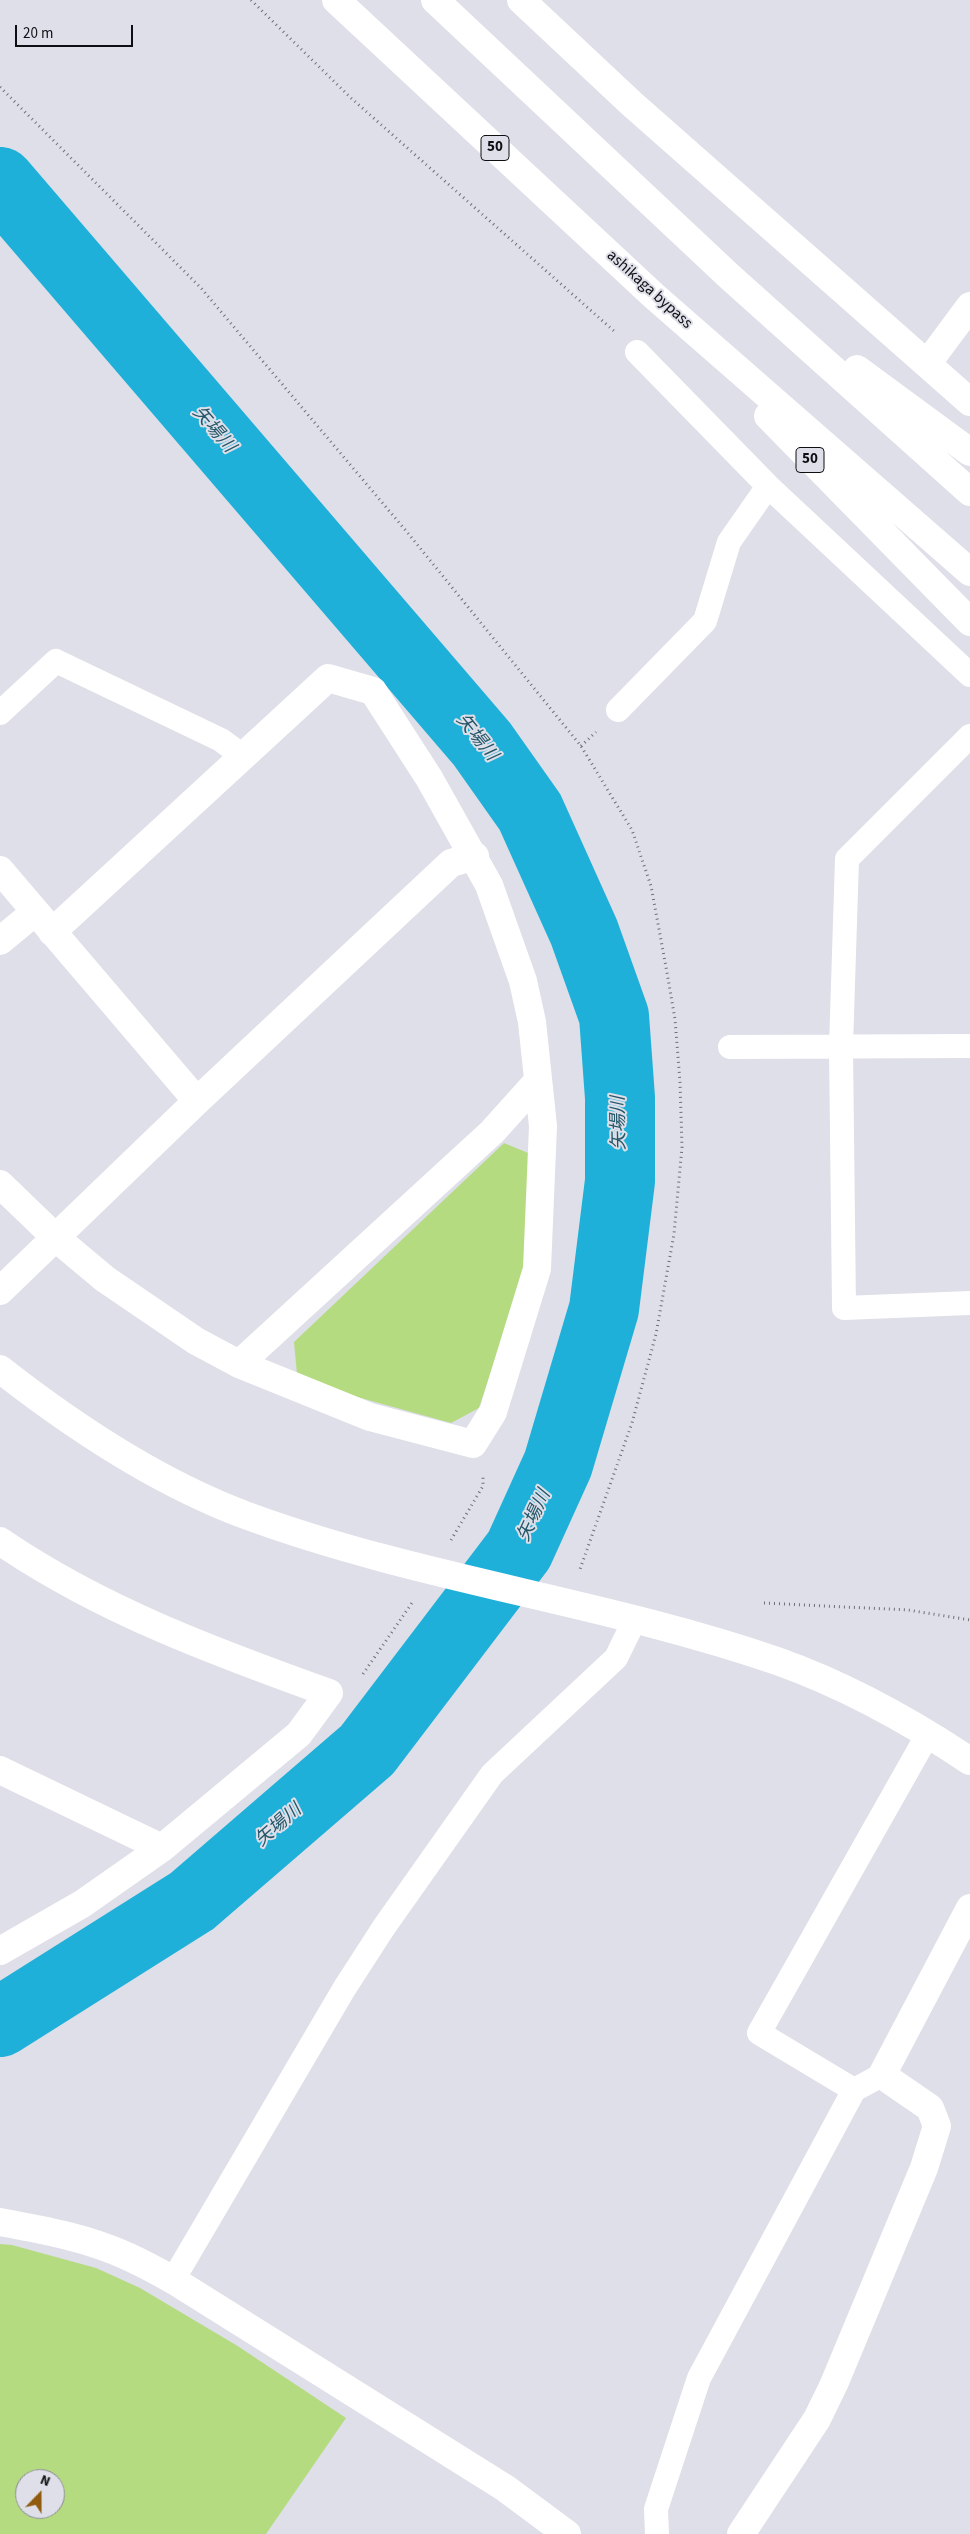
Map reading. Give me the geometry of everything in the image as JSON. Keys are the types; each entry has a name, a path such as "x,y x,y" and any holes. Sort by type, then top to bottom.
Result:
{"main road":[{"name":"ashikaga bypass","path":"336,0 654,296 970,572"},
{"path":"435,0 730,277 970,492"},
{"path":"522,0 632,104 970,402"},
{"path":"730,277 970,452"},
{"name":"50","path":"654,296 782,431 970,622"},
{"path":"927,364 970,306"},
{"path":"0,941 44,922 244,757 328,678 373,691 430,778 489,884 523,981 532,1022 543,1142 537,1269 494,1412 473,1444 370,1417 238,1364 162,1320 105,1279 56,1238 0,1184"},
{"path":"0,1291 197,1101 451,863 475,856"},
{"path":"0,870 197,1101"},
{"path":"238,1364 492,1132 538,1082"},
{"path":"0,1369 58,1412 118,1452 174,1483 242,1514 310,1538 443,1574 635,1619 703,1637 780,1662 834,1685 928,1734 970,1761"},
{"path":"0,1542 99,1600 164,1630 221,1654 329,1693 299,1734 162,1848 82,1904 0,1952"},
{"path":"0,1770 162,1848"},
{"path":"741,2534 817,2419 834,2384 924,2168 937,2126 930,2108 882,2075 970,1908"},
{"path":"0,2222 53,2231 92,2242 129,2256 173,2280 505,2488 567,2534"}],"lane":[{"path":"637,352 768,486 970,675"},
{"path":"618,710 705,621 729,542 768,486"},
{"path":"0,713 56,661 221,740 244,757"},
{"path":"970,736 847,859 841,1047 844,1308 970,1303"},
{"path":"730,1048 970,1046"},
{"path":"173,2280 344,1989 384,1927 492,1774 616,1658 635,1619"},
{"path":"854,2090 759,2033 928,1734"},
{"path":"657,2534 656,2510 699,2378 854,2090 882,2075"}],"path":[{"path":"251,0 351,98 637,352"},
{"path":"447,1546 483,1486 482,1467"},
{"path":"363,1674 416,1598"},
{"path":"764,1603 908,1610 970,1620"}],"green space":[{"path":"504,1143 533,1155 524,1271 479,1408 451,1423 357,1397 297,1374 294,1342"},
{"path":"0,2244 12,2245 96,2268 140,2288 236,2345 346,2418 266,2534 0,2534"}],"waterway":[{"name":"矢場川","path":"0,182 482,744 530,812 584,932 614,1016 620,1098 620,1181 604,1309 558,1464 519,1550 367,1750 192,1901 0,2022"}]}
